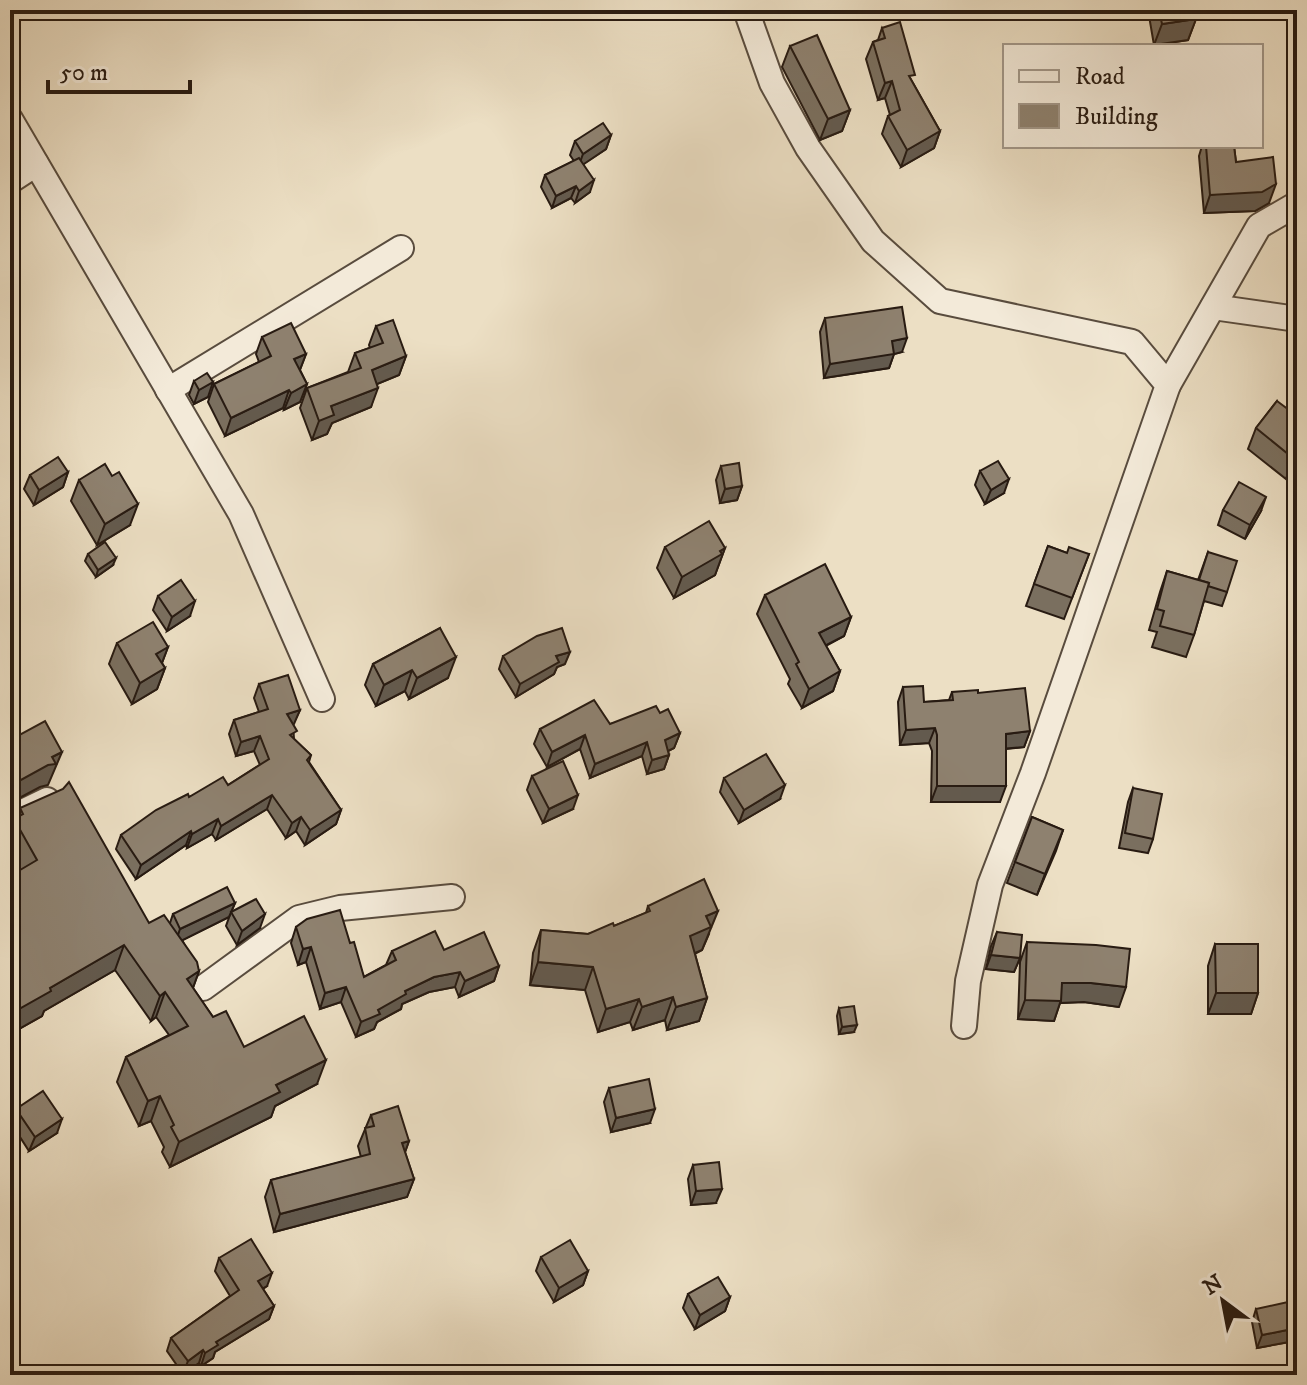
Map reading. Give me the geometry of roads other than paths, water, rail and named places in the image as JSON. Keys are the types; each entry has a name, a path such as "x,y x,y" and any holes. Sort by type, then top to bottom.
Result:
{"street":[{"path":"746,10 772,83 808,148 873,241 940,301 1132,342 1168,385"},
{"path":"10,119 241,514 322,699"},
{"path":"10,181 36,164"},
{"path":"964,1026 968,981 990,885 1033,773 1168,385 1259,226 1297,204"},
{"path":"168,390 401,248"},
{"path":"1213,307 1297,319"},
{"path":"10,818 47,800"},
{"path":"203,988 299,918 340,908 452,897"}]}
